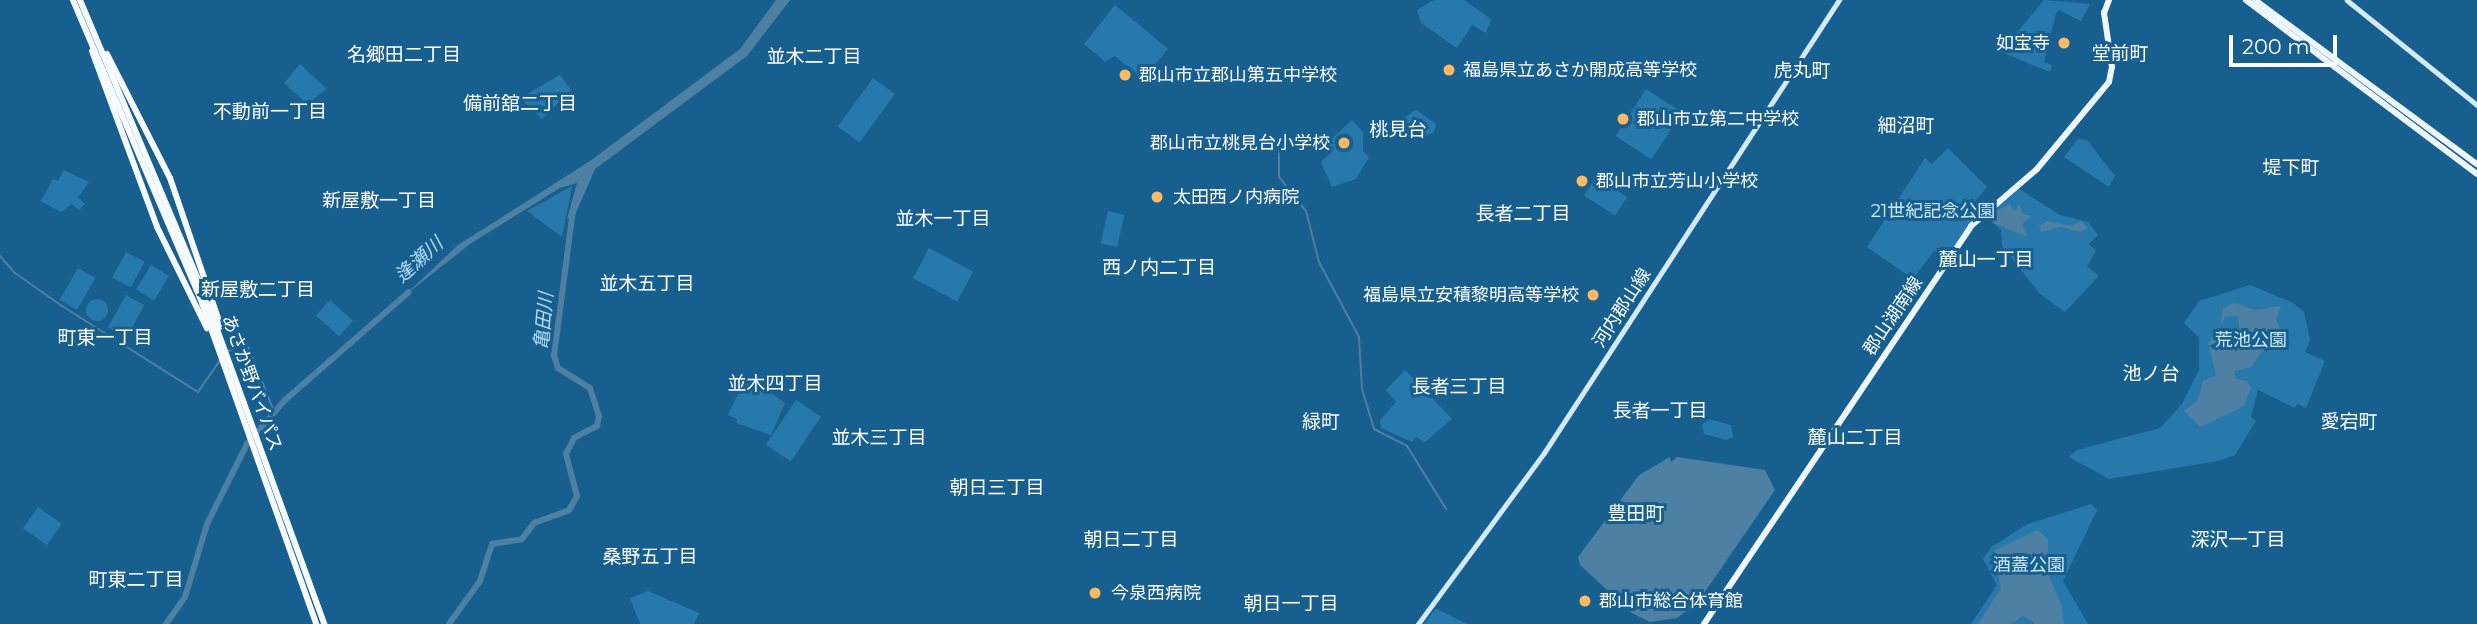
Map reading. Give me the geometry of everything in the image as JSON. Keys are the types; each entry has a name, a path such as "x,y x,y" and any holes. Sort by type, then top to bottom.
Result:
{"highway":[{"name":"あさか野バイパス","path":"73,0 174,226 324,624"},
{"path":"73,0 157,227 222,350"},
{"name":"あさか野バイパス","path":"80,0 166,209"},
{"path":"89,21 178,198 222,350"},
{"name":"あさか野バイパス","path":"258,448 315,622"}],"main road":[{"name":"河内郡山線","path":"1418,624 1544,453 1839,0"},
{"name":"郡山湖南線","path":"1704,624 1970,226 2051,152 2111,77 2104,13 2109,0"},
{"path":"2246,0 2477,173"},
{"path":"2255,0 2477,164"},
{"path":"2347,0 2477,105"}],"green space":[{"path":"1434,0 1464,0 1491,19 1486,33 1472,25 1457,48 1421,23 1417,10"},
{"path":"2044,0 2090,4 2081,21 2059,10 2056,13 2044,62 2052,65 2050,72 2001,52"},
{"path":"1115,5 1168,49 1143,79 1115,56 1105,62 1084,44"},
{"path":"300,64 327,89 307,104 284,83"},
{"path":"560,75 571,90 542,119 520,98"},
{"path":"873,78 895,94 860,142 838,127"},
{"path":"1646,89 1682,112 1652,159 1616,136"},
{"path":"1416,110 1436,124 1434,132 1414,141 1403,118"},
{"path":"1352,120 1363,132 1363,151 1369,157 1356,179 1332,187 1321,162 1333,150 1327,143"},
{"path":"2078,139 2087,140 2115,176 2109,187 2064,157"},
{"name":"21世紀記念公園","path":"1948,148 1987,187 1973,204 1981,213 1946,258 1934,251 1913,279 1867,247 1925,158 1932,164"},
{"path":"64,170 89,182 78,197 85,204 79,210 72,204 61,212 41,201 53,179 58,181"},
{"path":"1596,177 1627,197 1615,216 1584,195"},
{"path":"572,186 562,237 527,211"},
{"path":"2019,189 2060,215 2088,222 2098,235 2089,244 2096,251 2087,266 2099,276 2065,312 2040,294 2002,246 2001,230 1986,217"},
{"path":"1108,211 1125,215 1117,247 1101,243"},
{"path":"929,248 973,271 957,301 913,278"},
{"path":"126,252 145,262 131,287 112,278"},
{"path":"151,265 169,276 154,301 136,290"},
{"path":"78,268 95,278 77,310 60,300"},
{"name":"荒池公園","path":"2250,285 2292,302 2304,312 2310,340 2305,352 2325,361 2306,408 2297,404 2295,408 2258,390 2251,417 2256,421 2235,455 2218,461 2109,479 2069,457 2077,450 2160,428 2182,404 2199,370 2199,337 2184,323 2199,301"},
{"path":"126,295 144,305 126,338 108,327"},
{"path":"93,299 101,299 108,306 108,314 101,321 93,321 86,314 86,306"},
{"path":"330,300 353,321 339,336 316,316"},
{"path":"1405,370 1452,419 1425,442 1416,437 1412,442 1381,428 1380,420 1396,402 1386,390"},
{"path":"747,375 785,403 771,435 736,423 737,419 728,415"},
{"path":"796,400 821,417 791,462 766,445"},
{"path":"1709,419 1731,425 1733,437 1726,440 1704,434 1702,425"},
{"name":"酒蓋公園","path":"2091,504 2097,510 2063,581 2088,624 1971,624 1997,585 1983,559 1991,547 2028,524"},
{"path":"38,507 62,524 47,545 23,528"},
{"path":"648,591 699,613 694,624 640,624 630,598"},
{"path":"1437,609 1467,624 1424,624"}],"shaded area":[{"path":"776,0 790,0 747,56 595,169 575,215 567,219 577,183 560,188 470,244 403,297 458,245 590,161 740,49"},
{"path":"2010,204 2014,212 2019,205 2023,214 2032,216 2022,224 2028,237 1993,223 1996,211"},
{"path":"2047,221 2072,226 2081,221 2088,228 2080,232 2061,227 2041,232 2039,226"},
{"path":"2234,303 2256,310 2281,306 2276,319 2284,339 2263,351 2251,367 2234,371 2236,379 2247,381 2251,388 2244,406 2201,427 2184,411 2198,400 2203,381 2216,375 2208,343 2221,327 2223,340 2235,340 2240,335 2238,316 2225,316 2221,325 2223,309"},
{"path":"1670,457 1671,462 1677,457 1765,470 1775,490 1698,602 1677,618 1650,622 1632,613 1580,565 1578,557 1639,475"},
{"path":"2037,530 2048,538 2048,574 2062,606 2064,624 2035,624 2023,616 2010,624 1978,624 2001,588 1994,551"}],"waterway":[{"path":"1279,144 1279,177 1306,211 1319,262 1359,337 1362,389 1374,429 1407,446 1446,509"},
{"name":"亀田川","path":"449,624 480,581 492,544 522,539 534,523 569,510 577,496 566,454 574,438 597,426 599,416 590,388 558,368 554,356 573,210"},
{"path":"0,256 15,273 62,306 198,392 221,359"},
{"name":"逢瀬川","path":"166,624 185,597 207,524 247,444 285,400 409,292"},
{"path":"226,352 247,344 274,411"}],"place":[{"name":"如宝寺","path":"2064,43"},
{"name":"福島県立あさか開成高等学校","path":"1449,70"},
{"name":"郡山市立郡山第五中学校","path":"1125,75"},
{"name":"郡山市立第二中学校","path":"1623,119"},
{"name":"郡山市立桃見台小学校","path":"1344,143"},
{"name":"郡山市立芳山小学校","path":"1582,181"},
{"name":"太田西ノ内病院","path":"1157,197"},
{"name":"福島県立安積黎明高等学校","path":"1593,295"},
{"name":"今泉西病院","path":"1095,593"},
{"name":"郡山市総合体育館","path":"1585,601"}],"district":[{"name":"堂前町","path":"2120,54"},
{"name":"名郷田二丁目","path":"404,55"},
{"name":"並木二丁目","path":"814,57"},
{"name":"虎丸町","path":"1802,71"},
{"name":"備前舘二丁目","path":"520,104"},
{"name":"不動前一丁目","path":"270,112"},
{"name":"細沼町","path":"1906,126"},
{"name":"桃見台","path":"1398,130"},
{"name":"堤下町","path":"2291,168"},
{"name":"新屋敷一丁目","path":"379,201"},
{"name":"長者二丁目","path":"1523,214"},
{"name":"並木一丁目","path":"943,219"},
{"name":"麓山一丁目","path":"1986,260"},
{"name":"西ノ内二丁目","path":"1159,268"},
{"name":"並木五丁目","path":"647,284"},
{"name":"新屋敷二丁目","path":"258,290"},
{"name":"町東一丁目","path":"105,338"},
{"name":"池ノ台","path":"2151,374"},
{"name":"並木四丁目","path":"775,384"},
{"name":"長者三丁目","path":"1459,387"},
{"name":"長者一丁目","path":"1660,411"},
{"name":"緑町","path":"1321,422"},
{"name":"愛宕町","path":"2349,422"},
{"name":"並木三丁目","path":"879,438"},
{"name":"麓山二丁目","path":"1855,438"},
{"name":"朝日三丁目","path":"997,488"},
{"name":"豊田町","path":"1636,514"},
{"name":"朝日二丁目","path":"1131,540"},
{"name":"深沢一丁目","path":"2238,540"},
{"name":"桑野五丁目","path":"650,557"},
{"name":"町東二丁目","path":"136,580"},
{"name":"朝日一丁目","path":"1291,604"}]}
